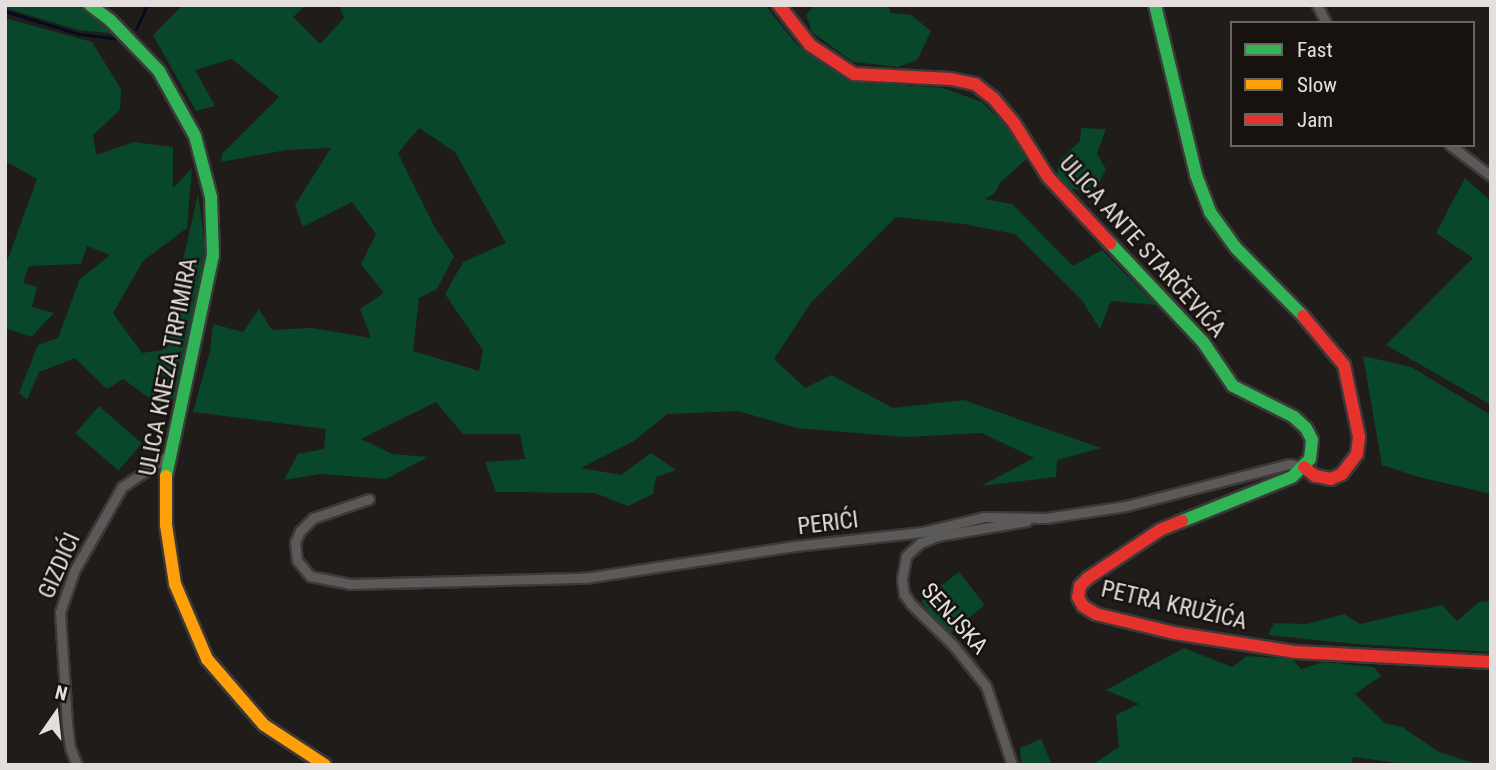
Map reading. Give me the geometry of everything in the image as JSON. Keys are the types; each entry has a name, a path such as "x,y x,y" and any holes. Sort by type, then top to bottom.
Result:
{"street":[{"name":"ULICA KNEZA TRPIMIRA","path":"90,5 110,20 159,71 195,136 211,197 213,255 184,400 169,455 166,525 175,584 207,659 264,726 325,765"},
{"name":"ULICA ANTE STARČEVIĆA","path":"779,5 810,45 853,74 951,79 975,83 994,99 1014,123 1048,177 1203,342 1233,386 1273,405 1306,428 1313,449 1304,467"},
{"path":"1155,5 1196,175 1210,212 1236,248 1320,333 1344,365 1359,437 1357,454 1342,474 1331,479 1315,476 1304,467"},
{"path":"1317,5 1325,21"},
{"path":"1453,147 1491,176"},
{"name":"GIZDIĆI","path":"78,765 70,748 67,723 60,612 74,571 122,487 169,455"},
{"name":"PERIĆI","path":"369,499 313,518 300,531 295,542 297,560 310,576 350,584 585,578 795,547 922,532 984,517 1046,518 1126,506 1289,464 1304,467"},
{"name":"PETRA KRUŽIĆA","path":"1304,467 1292,477 1197,513 1133,547 1080,586 1078,597 1083,607 1096,614 1174,633 1295,652 1491,662"},
{"name":"SENJSKA","path":"1012,765 986,686 954,646 904,594 904,567 906,555 920,543 936,536 1046,518"}],"green space":[{"path":"5,5 78,5 117,34 78,30 5,8"},
{"path":"183,5 306,5 293,17 320,44 344,18 339,5 765,5 798,46 848,81 943,88 982,102 1013,133 1026,159 1000,183 994,194 984,199 1012,204 1073,266 1102,250 1156,305 1111,301 1100,329 1081,299 1015,234 964,224 896,217 810,304 774,359 805,388 831,375 893,408 964,400 1101,448 1057,460 1056,477 981,486 1034,458 982,433 906,437 797,428 738,411 667,414 634,441 581,468 621,475 651,453 676,470 656,477 653,494 628,506 595,493 496,492 485,462 525,459 520,434 463,434 436,402 361,439 392,454 428,457 386,479 320,474 284,480 298,454 324,449 326,429 193,412 210,351 213,324 243,332 259,309 272,330 311,328 371,338 360,309 384,293 361,264 376,234 352,202 303,227 295,205 331,148 286,150 221,162 222,154 279,97 232,59 195,70 215,106 196,111 153,35","holes":["419,128 455,152 506,243 463,262 445,294 483,350 479,371 413,351 419,298 437,289 454,256 434,226 398,153"]},
{"path":"815,5 887,5 891,13 911,15 931,31 917,60 898,67 853,62 812,32 806,15"},
{"path":"5,18 92,42 121,89 120,110 93,135 96,155 134,142 173,147 173,188 192,168 187,228 143,261 113,313 142,353 163,350 198,194 206,251 177,393 166,410 123,379 107,389 75,358 39,372 27,400 19,393 38,345 58,338 80,279 110,255 87,246 81,264 29,266 23,283 37,287 32,307 54,313 31,337 5,328 5,267 37,179 5,161"},
{"path":"1081,128 1106,129 1097,154 1106,169 1097,187 1087,192 1068,188 1057,176 1059,161 1080,141"},
{"path":"1465,178 1491,201 1491,405 1386,345 1473,258 1436,233"},
{"path":"1363,356 1411,367 1491,415 1491,494 1382,465"},
{"path":"99,406 142,443 118,471 75,433"},
{"path":"959,572 985,605 947,635 921,602"},
{"path":"1491,601 1491,652 1355,644 1268,635 1274,623 1307,624 1344,614 1360,624 1442,605 1457,621 1479,602"},
{"path":"1184,648 1232,667 1247,656 1292,659 1301,669 1324,662 1374,667 1381,676 1355,694 1385,723 1402,727 1439,752 1479,765 1398,763 1353,757 1351,765 1092,765 1119,747 1116,715 1139,704 1106,690"},
{"path":"1041,739 1052,765 1021,765 1020,748"}],"waterway":[{"path":"136,29 147,5"},
{"path":"5,11 79,34 121,39"}],"traffic: fast":[{"path":"90,5 110,20 159,71 195,136 211,197 213,255 166,476"},
{"path":"1155,5 1196,175 1210,212 1236,248 1303,316"},
{"path":"1110,243 1203,342 1233,386 1294,417 1306,428 1312,440 1310,459 1292,477 1182,521"}],"traffic: slow":[{"path":"166,476 166,525 175,584 207,659 264,725 325,765"}],"traffic: jam":[{"path":"779,5 810,45 854,74 951,79 975,84 994,99 1014,123 1048,177 1110,243"},
{"path":"1303,316 1344,365 1359,437 1357,454 1342,474 1331,479 1315,476 1304,467"},
{"path":"1182,521 1160,530 1088,578 1080,586 1078,597 1083,606 1096,614 1174,633 1295,652 1491,662"}]}
